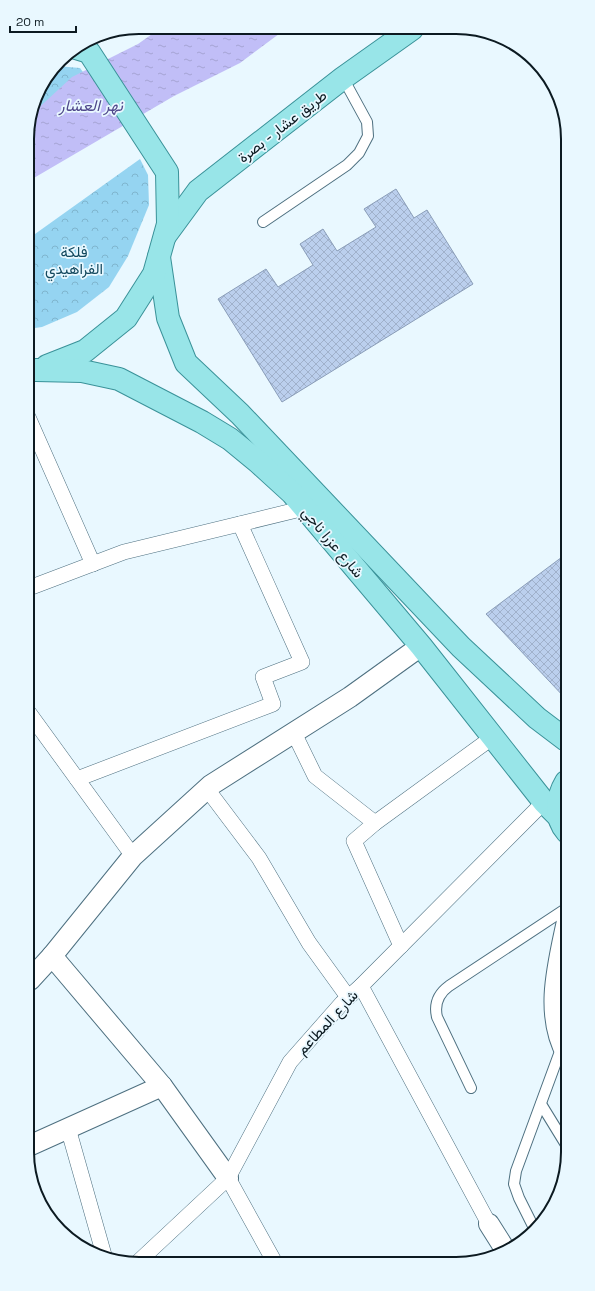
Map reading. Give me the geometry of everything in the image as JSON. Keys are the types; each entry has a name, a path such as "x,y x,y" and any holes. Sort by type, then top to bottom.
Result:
{"main road":[{"name":"طريق عشار - بصرة","path":"165,237 198,191 343,78 405,34"},
{"path":"34,369 85,351 126,318 154,274 168,224 167,172 83,51"},
{"name":"شارع عزرا ناجي","path":"159,257 168,318 186,363 240,414 461,648 537,718 561,736"},
{"name":"شارع عزرا ناجي","path":"34,370 82,370 119,379 177,408 230,439 258,462 292,493 421,646 561,822"},
{"path":"561,791 558,804 561,816"}],"street":[{"path":"34,431 93,564"},
{"path":"34,586 124,552 304,508"},
{"path":"77,779 273,704 263,677 302,662 240,524"},
{"path":"34,976 52,956 133,856 207,789 350,697 421,646"},
{"path":"34,720 133,856"},
{"path":"294,733 316,776 375,823"},
{"path":"401,946 354,841 375,823 493,737"},
{"path":"207,789 259,858 309,942 348,997"},
{"name":"شارع المطاعم","path":"143,1257 228,1178 290,1062 348,997 361,986 544,802"},
{"path":"561,946 555,985 554,1014 561,1038"},
{"path":"52,956 162,1086 228,1178 272,1257"},
{"path":"361,986 489,1224 503,1246"},
{"path":"34,1143 162,1086"},
{"path":"68,1128 102,1250"}],"lane":[{"path":"263,222 346,165 362,147 368,136 367,122 343,78"},
{"path":"471,1088 437,1017 435,1010 439,996 443,990 561,912"},
{"path":"532,1224 514,1184 516,1171 540,1104 561,1059"},
{"path":"540,1104 561,1137"}],"green space":[{"path":"63,67 80,68 88,79 39,109 45,93"},
{"name":"فلكة الفراهيدي","path":"140,159 148,175 149,205 128,256 109,287 77,312 42,327 34,328 34,235"}],"water":[{"name":"نهر العشار","path":"152,34 279,34 240,63 174,96 34,178 34,133 40,107 72,77 138,44"}],"building":[{"path":"396,189 414,218 427,210 473,284 282,402 218,299 266,269 278,287 313,265 300,244 323,229 337,251 376,227 364,209"},
{"path":"561,558 561,694 486,614"}]}
